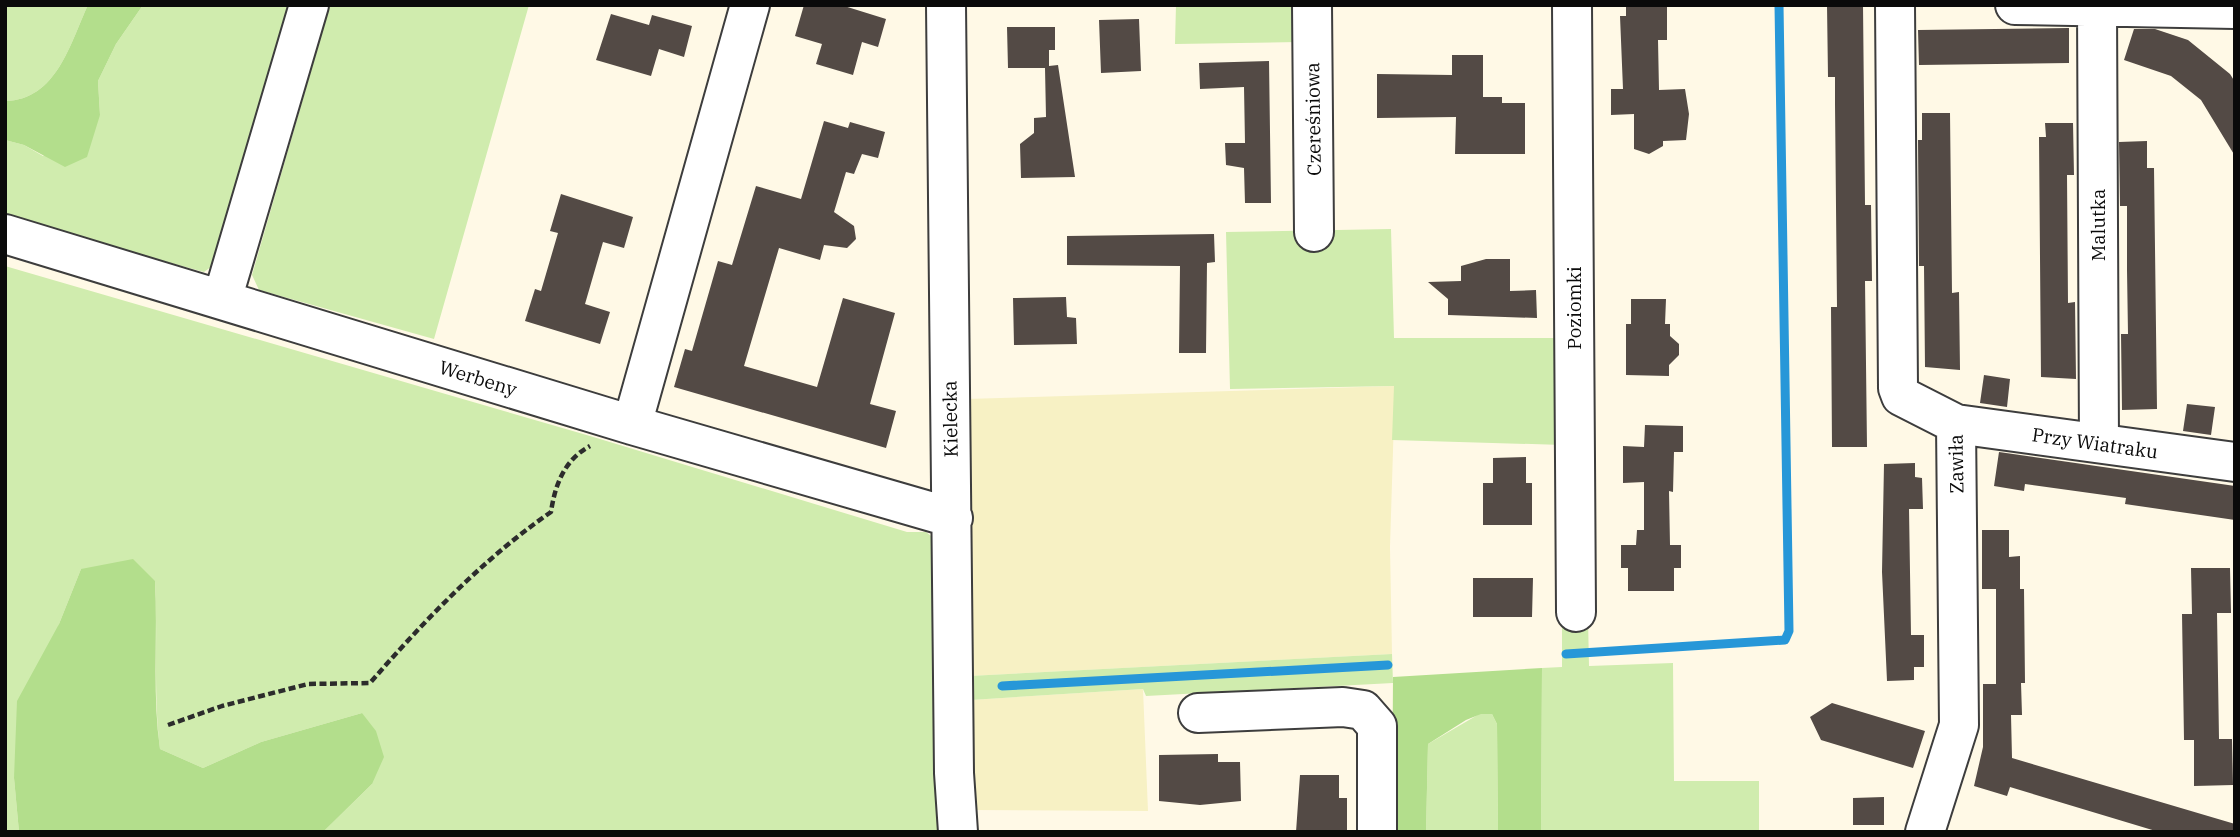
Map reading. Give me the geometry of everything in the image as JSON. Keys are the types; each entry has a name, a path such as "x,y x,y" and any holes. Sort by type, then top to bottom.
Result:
{"street":[{"path":"222,300 309,5"},
{"path":"632,425 750,5"},
{"name":"Kielecka","path":"946,5 954,773 958,832"},
{"name":"Czereśniowa","path":"1312,5 1314,232"},
{"name":"Poziomki","path":"1572,5 1576,612"},
{"path":"2015,5 2226,7"},
{"name":"Malutka","path":"2097,7 2099,443"},
{"name":"Zawiła","path":"1899,8 1898,388 1901,397 1908,402 1956,424 1959,725 1925,832"},
{"name":"Werbeny","path":"5,234 632,425 953,518"},
{"name":"Przy Wiatraku","path":"1956,424 2235,463"},
{"path":"1198,713 1343,707 1363,710 1377,726 1377,832"}],"path":[{"path":"168,725 222,706 308,684 370,683 405,643 511,540 551,512 556,484 577,453 632,425"}],"shaded area":[{"path":"1395,386 1390,547 1392,654 969,676 966,399"},
{"path":"1143,689 1148,811 971,810 971,700"}],"green space":[{"path":"5,5 88,5 68,52 49,80 37,91 23,98 5,101"},
{"path":"88,5 143,5 116,44 98,81 100,115 87,157 65,167 24,145 5,140 5,101 23,98 37,91 49,80 68,52"},
{"path":"143,5 289,5 215,264 204,272 5,218 5,140 24,145 43,156 100,115 98,81 116,44"},
{"path":"330,5 529,5 434,339 259,290 252,275"},
{"path":"1176,5 1299,5 1299,42 1175,44"},
{"path":"1391,229 1394,338 1562,338 1563,445 1392,440 1394,386 1230,389 1226,232"},
{"path":"5,266 590,436 907,532 926,532 935,539 942,832 323,832 372,784 362,713 261,742 203,768 160,749 155,581 81,569 59,624 14,778 19,832 5,832"},
{"path":"133,559 155,581 156,707 160,749 203,768 261,742 362,713 376,731 384,757 372,784 323,832 19,832 14,778 17,701 59,624 81,569"},
{"path":"1562,618 1588,618 1589,666 1673,663 1674,781 1759,781 1759,832 1541,832 1542,668 1562,667"},
{"path":"1392,654 1393,683 1146,696 1143,689 971,700 969,676"},
{"path":"1542,668 1541,832 1498,832 1497,724 1492,714 1481,714 1466,720 1428,744 1426,832 1392,832 1393,677"},
{"path":"1481,713 1492,714 1497,724 1498,832 1426,832 1428,744"}],"building":[{"path":"804,5 841,5 886,19 878,47 862,42 853,75 816,64 822,44 795,36"},
{"path":"1626,5 1667,5 1667,40 1658,40 1659,90 1685,89 1689,114 1686,140 1663,141 1663,146 1649,154 1634,149 1634,114 1611,115 1611,89 1623,89 1620,16 1626,16"},
{"path":"1827,5 1863,5 1865,205 1871,205 1872,281 1865,281 1867,447 1832,447 1831,307 1837,307 1835,77 1828,77"},
{"path":"611,14 649,25 652,15 692,26 684,57 659,49 651,76 596,60"},
{"path":"1139,19 1141,71 1101,73 1099,20"},
{"path":"1007,27 1055,27 1055,50 1049,50 1049,66 1058,65 1075,177 1021,178 1020,144 1034,133 1034,118 1046,117 1045,68 1008,68"},
{"path":"2069,28 2069,63 1919,65 1918,30"},
{"path":"2134,29 2155,29 2188,40 2230,74 2235,82 2235,156 2201,100 2171,76 2124,60"},
{"path":"1452,55 1483,55 1483,97 1502,97 1502,103 1525,103 1525,154 1455,154 1456,117 1377,118 1377,74 1452,75"},
{"path":"1269,61 1271,203 1245,203 1244,168 1226,165 1225,143 1245,143 1244,87 1200,89 1199,63"},
{"path":"1922,113 1950,113 1952,293 1959,292 1960,370 1925,367 1924,266 1919,266 1918,140 1922,140"},
{"path":"824,121 848,128 850,122 885,132 878,158 862,154 854,174 846,172 834,212 854,226 856,239 847,248 824,245 820,260 779,248 744,366 817,387 843,298 895,313 870,404 896,411 886,448 674,387 685,349 692,351 718,261 732,265 756,186 801,199"},
{"path":"2045,123 2073,123 2074,175 2067,175 2068,303 2075,302 2076,379 2041,377 2039,137 2046,137"},
{"path":"2147,141 2147,168 2154,168 2157,409 2122,410 2121,334 2128,334 2127,206 2120,206 2119,142"},
{"path":"561,194 633,217 624,248 603,242 585,304 610,312 600,344 525,321 535,289 541,291 558,233 550,231"},
{"path":"1214,234 1215,262 1207,263 1206,353 1179,353 1180,266 1067,265 1067,236"},
{"path":"1486,259 1510,259 1510,291 1536,290 1537,318 1448,315 1448,299 1428,282 1461,281 1461,266"},
{"path":"1066,297 1067,317 1076,318 1077,344 1014,345 1013,298"},
{"path":"1631,299 1666,299 1665,324 1670,324 1670,336 1679,344 1679,355 1669,365 1669,376 1626,375 1626,324 1631,324"},
{"path":"1984,375 2010,379 2007,407 1980,403"},
{"path":"2187,404 2215,407 2211,435 2183,431"},
{"path":"1645,425 1683,426 1683,452 1674,452 1673,492 1669,491 1670,545 1681,545 1681,568 1674,568 1674,591 1628,591 1628,568 1621,568 1621,545 1636,545 1637,530 1644,530 1644,482 1623,483 1623,446 1644,447"},
{"path":"1999,452 2235,486 2235,520 2125,504 2126,498 2025,484 2024,491 1994,486"},
{"path":"1526,457 1526,483 1532,483 1532,525 1483,525 1483,483 1493,483 1493,458"},
{"path":"1915,463 1915,477 1922,478 1923,509 1909,509 1911,635 1924,635 1924,667 1914,667 1914,680 1887,681 1882,572 1884,464"},
{"path":"1982,530 2009,530 2009,557 2020,556 2020,589 2024,589 2025,683 2021,683 2022,715 2011,715 2012,758 2235,824 2235,832 2159,832 2010,787 2007,796 1974,786 1983,747 1983,684 1996,684 1996,589 1982,589"},
{"path":"2191,568 2230,568 2231,613 2217,613 2219,739 2232,739 2233,785 2194,786 2194,740 2184,740 2182,614 2192,614"},
{"path":"1473,578 1533,578 1532,617 1473,617"},
{"path":"1832,703 1925,731 1913,768 1821,740 1810,717"},
{"path":"1218,754 1218,762 1240,762 1241,801 1200,805 1159,801 1159,755"},
{"path":"1300,775 1339,775 1339,798 1347,798 1347,832 1296,832"},
{"path":"1884,797 1884,825 1853,825 1853,798"}],"waterway":[{"path":"1566,654 1785,640 1789,631 1779,5"},
{"path":"1002,686 1388,665"}]}
